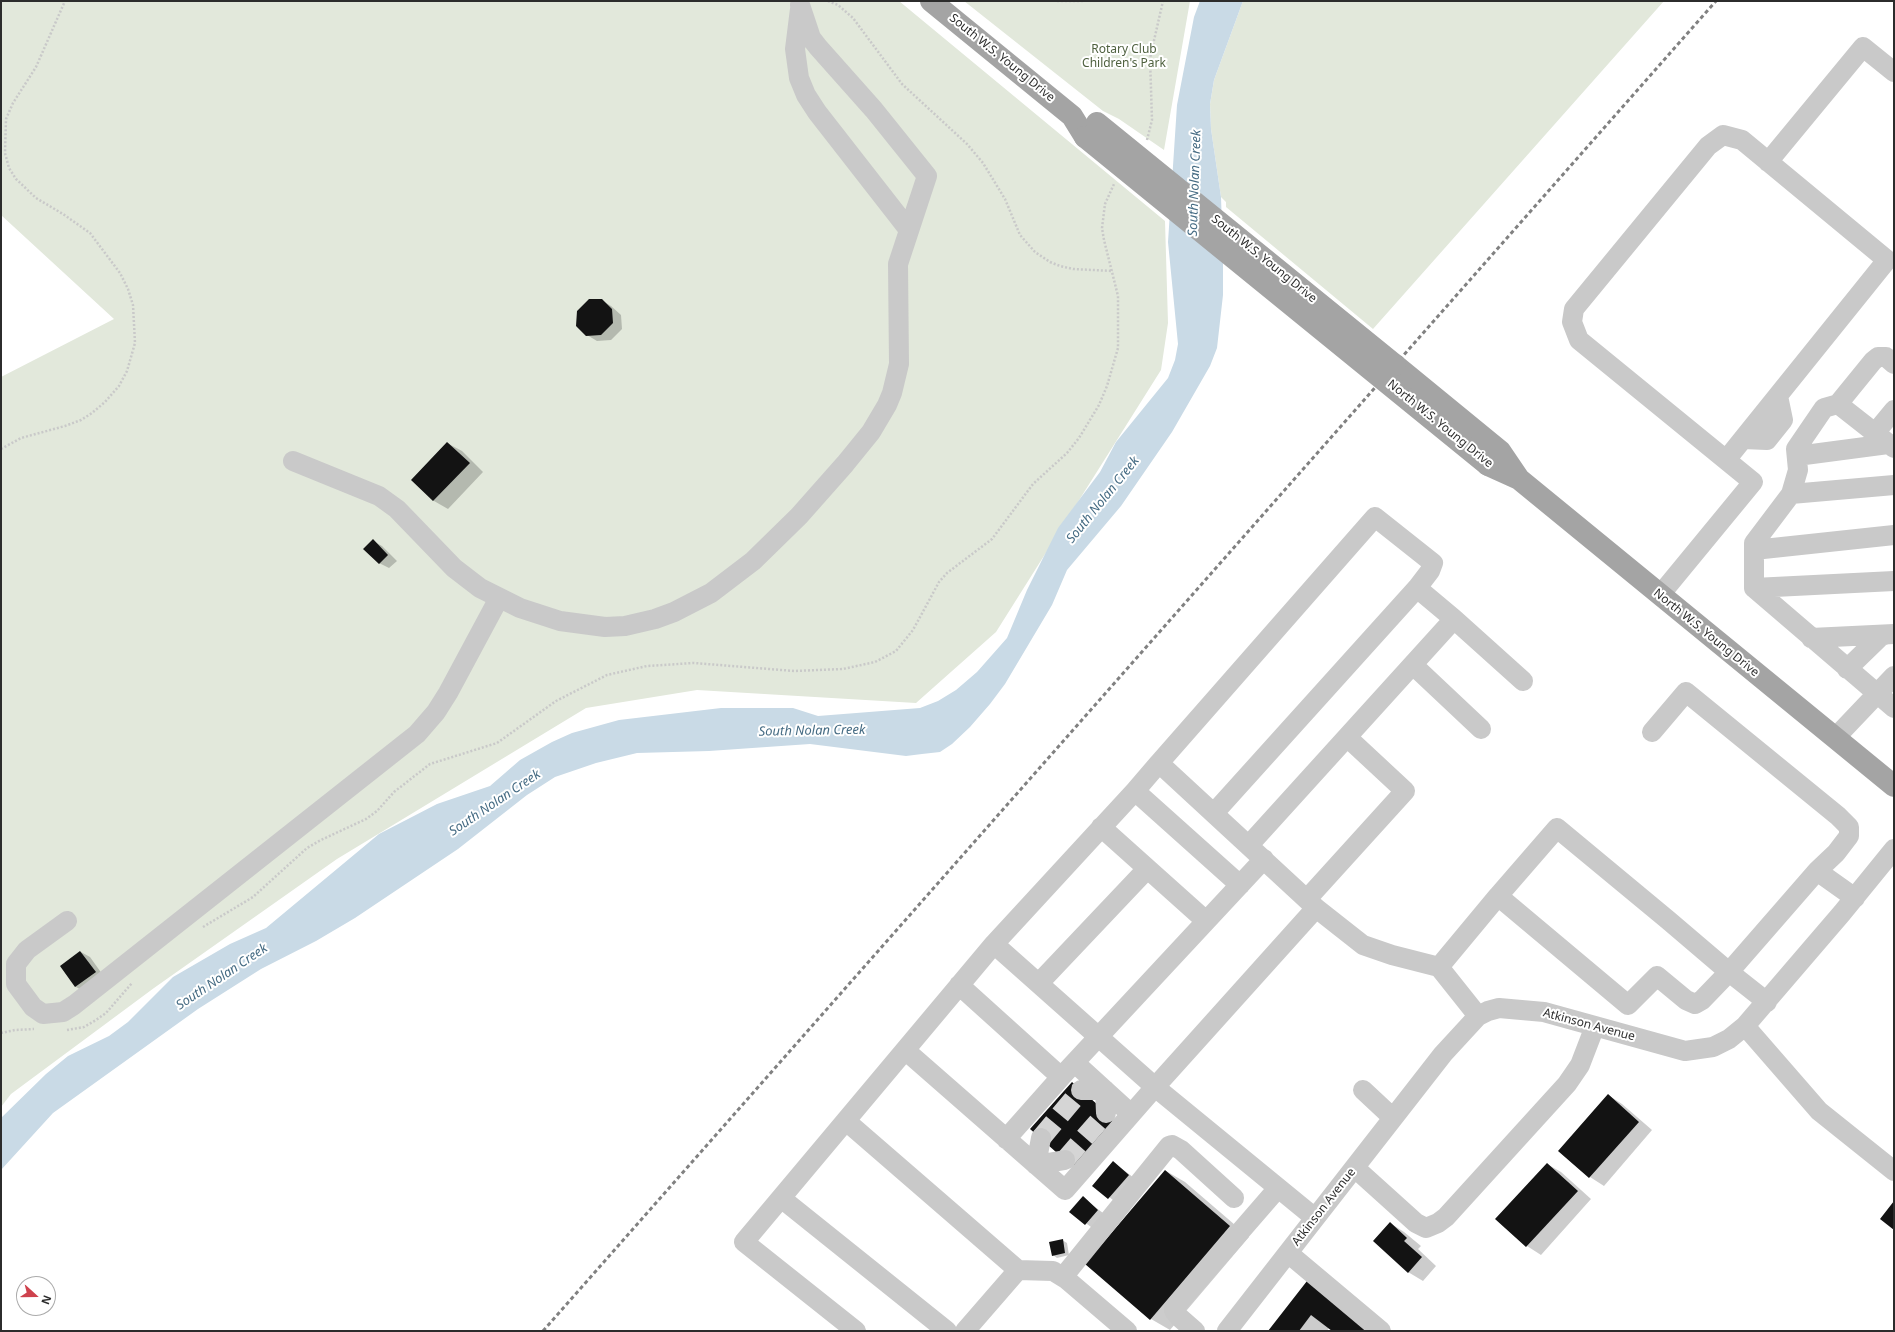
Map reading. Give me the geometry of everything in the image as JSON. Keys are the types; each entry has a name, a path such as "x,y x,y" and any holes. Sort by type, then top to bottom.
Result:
{"main road":[{"name":"South W.S. Young Drive","path":"931,1 1389,372"},
{"name":"North W.S. Young Drive","path":"1389,372 1894,786"}],"street":[{"path":"801,3 795,49 799,78 806,95 816,112 909,230"},
{"path":"293,461 367,491 388,502 454,568 480,588 540,616 560,621 605,627 625,626 655,619 694,603 730,580 753,561 800,516 845,464 870,432 887,405 892,393 899,364 900,333 898,269 927,176 874,110 818,47 812,38 801,3"},
{"path":"1768,162 1863,47 1894,72"},
{"path":"1660,595 1753,482 1726,460 1579,340 1572,322 1574,309 1713,142 1723,135 1742,140 1887,260 1726,460"},
{"path":"1894,364 1886,357 1878,357 1873,361 1838,404 1824,408 1796,449 1798,470 1791,494 1754,544 1754,588 1894,708"},
{"path":"1838,404 1886,442"},
{"path":"1886,442 1894,410"},
{"path":"1797,456 1886,442"},
{"path":"1791,494 1894,485"},
{"path":"856,1331 744,1242 994,944 1135,791 1376,517 1433,563 1430,571 1214,813"},
{"path":"1754,550 1894,535"},
{"path":"1754,588 1894,581"},
{"path":"1416,588 1454,619 1522,681"},
{"path":"67,921 27,950 16,964 16,984 33,1007 43,1014 63,1012 74,1005 417,734 436,712 448,693 499,598"},
{"path":"1249,845 1348,738 1454,619"},
{"path":"1811,638 1890,635"},
{"path":"1847,669 1880,636 1890,635"},
{"path":"1413,665 1481,730"},
{"path":"1835,738 1894,676"},
{"path":"1498,896 1628,1005 1657,976 1686,1000 1695,1004 1702,1000 1729,972 1817,871 1836,853 1849,836 1849,827 1838,816 1686,692 1652,732"},
{"path":"905,1050 1065,1190 1311,904 1405,791 1348,738"},
{"path":"1159,763 1311,904 1363,945 1392,955 1439,967 1478,1016"},
{"path":"1135,791 1240,885"},
{"path":"1101,827 1206,921"},
{"path":"1439,967 1557,828 1767,1002"},
{"name":"Atkinson Avenue","path":"1227,1331 1443,1054 1478,1016 1499,1008 1544,1012 1685,1051 1701,1050 1713,1047 1729,1039 1745,1026 1767,1002 1894,850"},
{"path":"1006,1139 1264,859"},
{"path":"1039,983 1147,869"},
{"path":"1817,871 1855,898"},
{"path":"994,944 1100,1036 1155,1087 1315,1218"},
{"path":"959,985 1068,1070 1105,1090 1131,1114"},
{"path":"1355,1168 1416,1224 1426,1228 1438,1223 1446,1217 1567,1084 1580,1065 1595,1026"},
{"path":"1745,1026 1820,1111 1894,1171"},
{"path":"1081,1090 1105,1090"},
{"path":"1105,1090 1106,1113"},
{"path":"1362,1090 1394,1118"},
{"path":"846,1121 1018,1270 1054,1271 1127,1331"},
{"path":"1036,1165 1041,1138"},
{"path":"1063,1277 1169,1146 1172,1145 1181,1150 1234,1198"},
{"path":"1036,1165 1065,1160"},
{"path":"1195,1331 1179,1317 1174,1311 1174,1308 1278,1188"},
{"path":"781,1198 947,1331"},
{"path":"1288,1253 1381,1331"},
{"path":"965,1331 1018,1270"}],"path":[{"path":"1,449 21,438 65,426 92,413 105,402 118,386 127,371 135,343 133,305 128,289 120,273 90,233 63,214 36,198 16,179 9,168 5,153 6,119 13,103 36,67 65,1"},
{"path":"828,1 838,6 853,18 902,84 975,153 998,187 1020,235 1035,252 1050,262 1060,266 1086,270 1113,271"},
{"path":"1057,1 1084,1"}],"green space":[{"path":"1,1 899,1 1165,221 1168,323 1161,370 996,632 916,703 697,690 586,708 337,859 154,988 11,1094 1,1107 1,377 114,319 1,215"},
{"name":"Rotary Club Children's Park","path":"964,1 1190,1 1164,150 1119,119 1103,111"},
{"path":"1243,1 1664,1 1373,329 1226,207 1226,202 1221,197 1211,129 1210,104 1214,80"}],"water":[{"name":"South Nolan Creek","path":"1200,1 1243,1 1214,80 1210,104 1211,129 1221,197 1223,255 1223,295 1217,348 1210,366 1172,432 1121,506 1067,570 1052,605 1005,684 970,727 952,744 940,752 906,756 810,744 709,751 637,753 596,763 555,777 527,795 458,849 355,918 316,941 261,969 198,1009 53,1113 1,1170 1,1118 46,1074 68,1056 109,1036 128,1022 173,977 230,944 266,928 379,834 437,804 490,786 520,760 552,742 572,733 619,720 721,708 793,708 818,716 920,708 938,701 956,690 977,672 1007,638 1027,590 1058,528 1100,472 1116,442 1168,378 1175,360 1178,344 1168,242 1177,105 1194,17"}],"building":[{"path":"589,299 602,299 612,309 613,323 601,335 586,336 576,326 577,311"},
{"path":"447,442 470,463 433,501 411,480"},
{"path":"373,539 388,555 379,564 363,549"},
{"path":"80,951 96,972 75,987 60,966"},
{"path":"1072,1082 1116,1121 1074,1168 1030,1129"},
{"path":"1608,1094 1639,1122 1589,1178 1558,1151"},
{"path":"1113,1161 1129,1175 1108,1199 1092,1186"},
{"path":"1547,1163 1578,1191 1526,1247 1495,1219"},
{"path":"1165,1170 1230,1226 1150,1320 1085,1264"},
{"path":"1083,1196 1098,1210 1085,1225 1069,1212"},
{"path":"1894,1201 1894,1230 1880,1219"},
{"path":"1390,1222 1407,1238 1404,1241 1422,1257 1408,1273 1373,1241"},
{"path":"1063,1239 1065,1253 1052,1256 1049,1242"},
{"path":"1307,1281 1372,1331 1332,1331 1311,1315 1299,1331 1268,1331"}],"tunnel":[{"path":"1041,1138 1081,1090"},
{"path":"1065,1160 1106,1113"}],"railway":[{"path":"543,1331 1716,1"}]}
